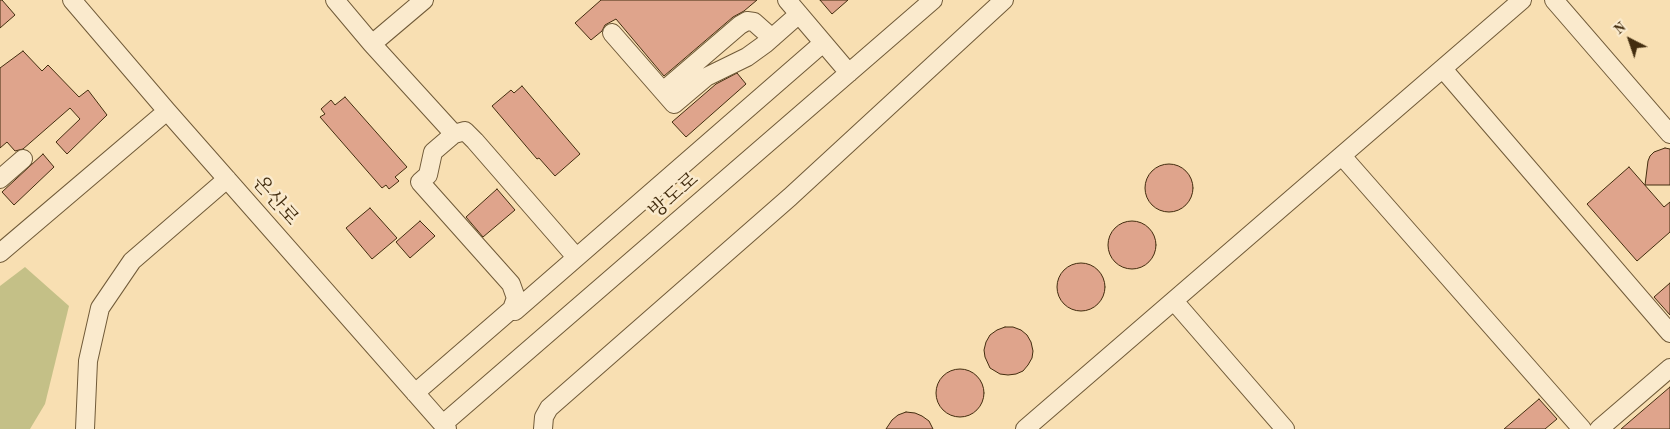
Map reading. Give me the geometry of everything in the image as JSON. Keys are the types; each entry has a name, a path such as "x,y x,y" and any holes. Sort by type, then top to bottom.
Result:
{"street":[{"name":"온산로","path":"72,0 445,427"},
{"path":"335,0 372,44 454,134"},
{"path":"372,44 424,0"},
{"path":"787,0 849,73"},
{"name":"방도로","path":"445,427 933,0"},
{"path":"542,429 544,417 549,408 790,197 1004,0"},
{"path":"1025,429 1522,0"},
{"path":"1554,0 1670,134"},
{"path":"612,33 674,104 706,77 747,57 799,14"},
{"path":"663,92 740,25 748,21 760,26 772,38"},
{"path":"512,309 515,311 823,43"},
{"path":"1443,69 1670,333"},
{"path":"3,245 167,110"},
{"path":"415,393 512,309 516,298 511,284 420,182 428,175 433,152 454,134 465,131 475,141 576,257"},
{"path":"1342,156 1582,429"},
{"path":"0,179 23,159"},
{"path":"85,429 88,362 100,308 132,261 228,179"},
{"path":"1174,301 1285,429"},
{"path":"1599,429 1670,368"}],"shaded area":[{"path":"25,267 69,306 45,404 30,429 0,429 0,286"}],"building":[{"path":"0,0 15,15 0,28"},
{"path":"601,0 757,0 733,17 664,76 616,19 605,25 602,31 591,40 575,23"},
{"path":"820,0 848,0 832,14"},
{"path":"23,51 42,71 48,65 79,97 88,90 107,115 67,154 56,142 80,119 70,108 23,149 15,151 7,142 0,148 0,68"},
{"path":"737,73 746,84 686,137 672,122 716,84"},
{"path":"522,86 580,154 555,176 539,158 537,159 492,106 511,90 514,93"},
{"path":"345,97 407,167 395,177 399,181 389,189 386,185 382,188 320,117 325,114 321,109 331,100 335,105"},
{"path":"1665,148 1670,149 1670,185 1645,185 1650,156 1654,152"},
{"path":"43,154 54,167 14,205 2,192"},
{"path":"1164,164 1174,164 1186,171 1193,183 1193,193 1186,205 1174,212 1164,212 1156,208 1149,201 1145,193 1145,183 1149,175 1156,168"},
{"path":"1629,167 1664,207 1670,202 1670,232 1637,261 1587,204"},
{"path":"497,189 515,210 483,237 466,217"},
{"path":"370,208 397,238 372,259 346,228"},
{"path":"420,221 435,236 410,258 396,242"},
{"path":"1127,221 1137,221 1149,228 1156,240 1156,250 1149,262 1137,269 1127,269 1119,265 1112,258 1108,250 1108,240 1112,232 1119,225"},
{"path":"1076,263 1086,263 1098,270 1105,282 1105,292 1098,304 1086,311 1076,311 1068,307 1061,300 1057,292 1057,282 1061,274 1068,267"},
{"path":"1670,283 1670,315 1654,297"},
{"path":"1005,327 1021,330 1031,342 1032,358 1023,371 1016,374 1000,374 990,368 985,357 984,350 990,335"},
{"path":"955,369 965,369 977,376 984,388 984,398 977,410 965,417 955,417 947,413 940,406 936,398 936,388 940,380 947,373"},
{"path":"1670,387 1670,429 1621,429"},
{"path":"1539,399 1557,419 1545,429 1504,429"},
{"path":"906,412 922,416 929,421 933,429 886,429 892,420"}]}
